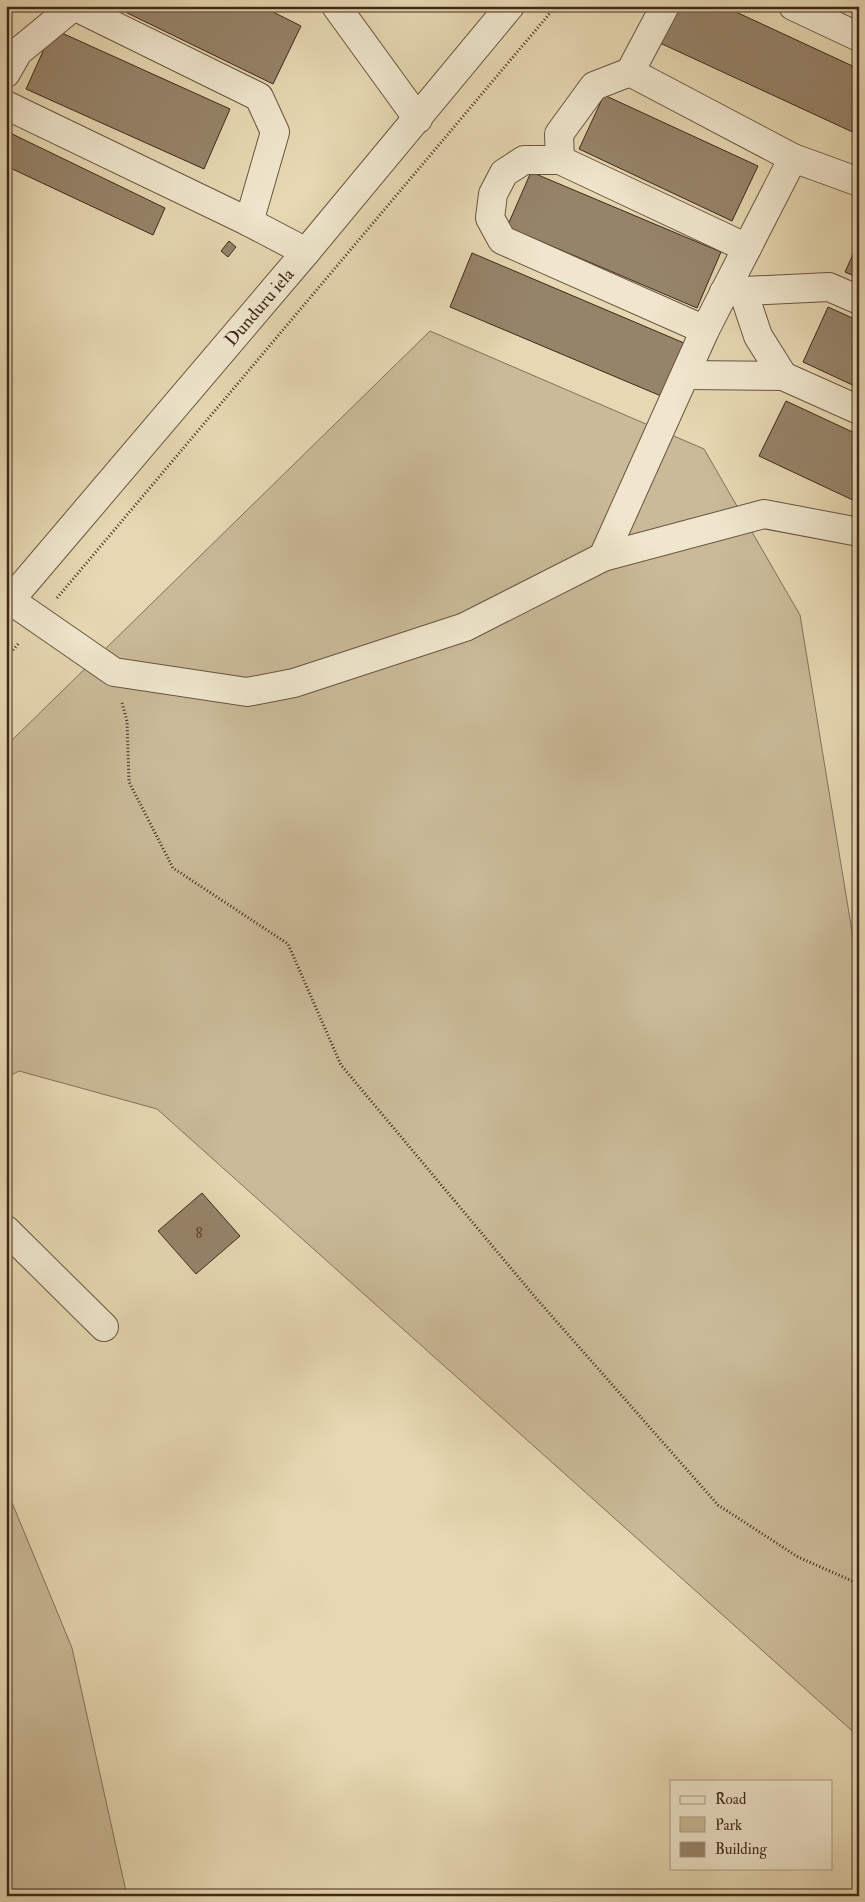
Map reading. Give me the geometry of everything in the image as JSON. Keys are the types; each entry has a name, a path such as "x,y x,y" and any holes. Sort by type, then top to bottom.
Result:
{"street":[{"path":"6,73 18,52 74,6 259,97 275,132 249,222"},
{"path":"336,6 418,118"},
{"name":"Dunduru iela","path":"8,602 306,252 510,6"},
{"path":"560,160 559,134 594,86 630,72 665,6"},
{"path":"793,6 859,37"},
{"path":"630,72 793,158 859,182"},
{"path":"6,105 249,222 306,252"},
{"path":"603,557 705,330 734,292 747,248 793,158"},
{"path":"705,330 502,240 490,218 493,194 504,173 524,160 560,160 747,248"},
{"path":"734,292 829,287 859,300"},
{"path":"734,292 783,376"},
{"path":"686,375 783,376 859,410"},
{"path":"8,602 38,620 114,672 247,692 294,683 465,627 603,557 764,514 859,532"},
{"path":"6,1230 104,1327"}],"path":[{"path":"6,658 556,6"},
{"path":"114,672 127,721 129,782 173,868 288,944 341,1065 535,1298 718,1504 798,1557 859,1584"}],"green space":[{"path":"430,331 704,449 800,615 859,974 859,1737 157,1109 19,1071 6,1078 6,746"},
{"path":"6,1488 72,1648 127,1896 6,1896"}],"building":[{"path":"120,6 261,6 301,26 273,84 119,9"},
{"path":"677,6 723,6 859,69 859,135 660,43"},
{"path":"53,29 230,109 204,169 26,89"},
{"path":"604,95 758,166 732,221 579,149"},
{"path":"6,131 165,208 153,235 6,166"},
{"path":"531,172 721,252 697,308 507,227"},
{"path":"229,241 236,247 228,257 221,251"},
{"path":"859,241 859,278 845,272"},
{"path":"472,253 684,343 661,396 450,307"},
{"path":"828,307 859,321 859,388 803,362"},
{"path":"786,401 859,435 859,503 759,456"},
{"path":"202,1193 240,1236 196,1274 158,1231"}]}
